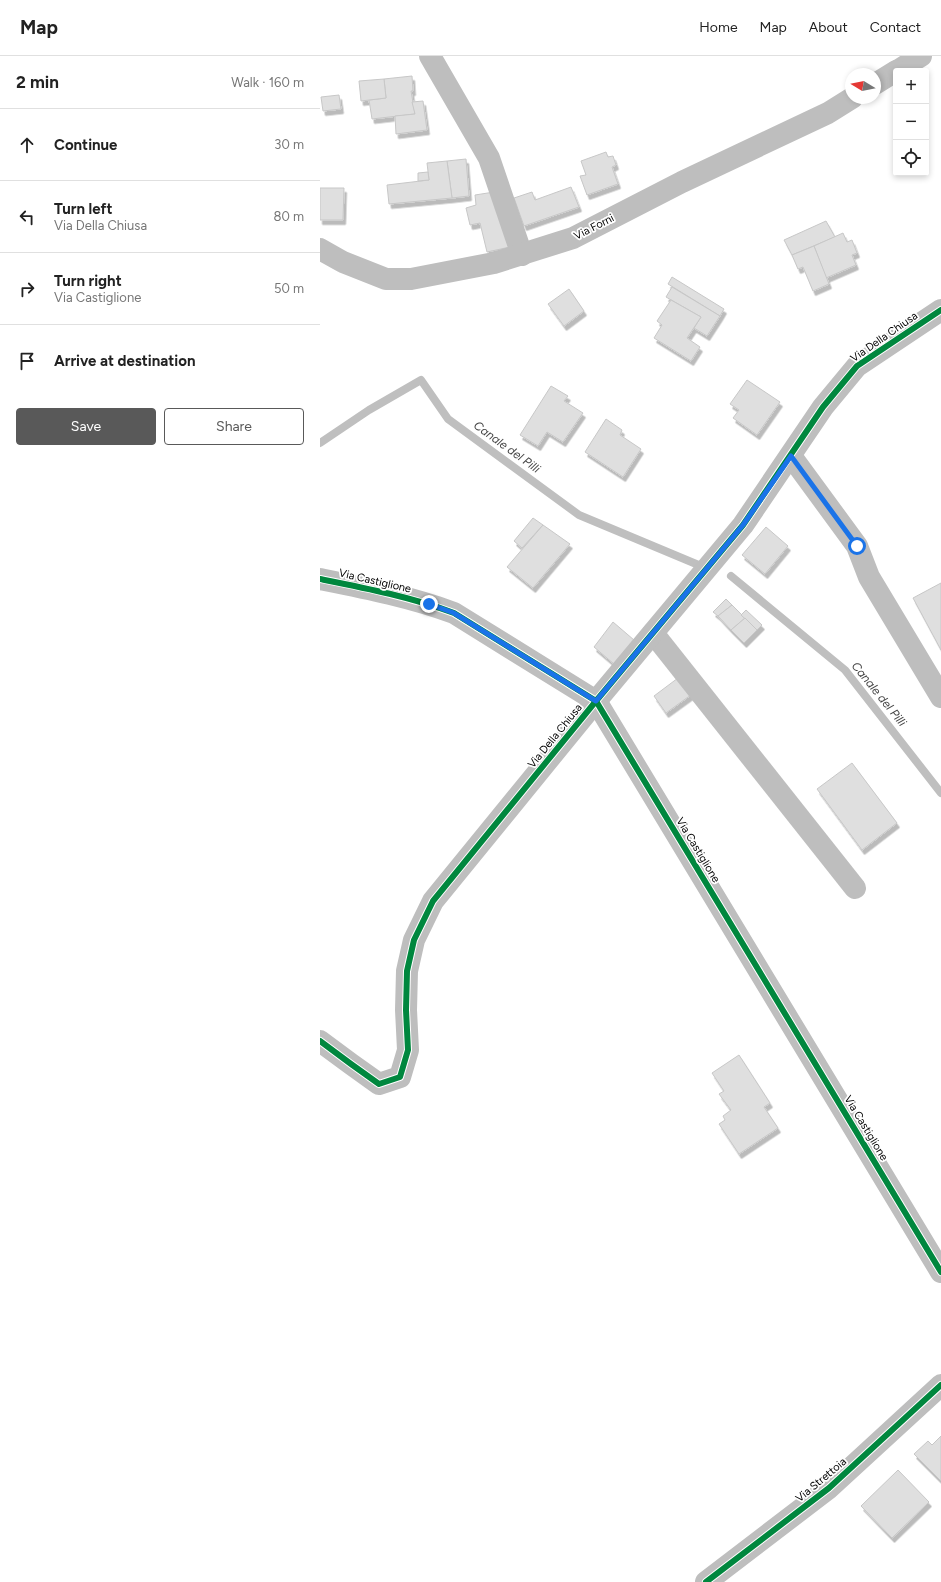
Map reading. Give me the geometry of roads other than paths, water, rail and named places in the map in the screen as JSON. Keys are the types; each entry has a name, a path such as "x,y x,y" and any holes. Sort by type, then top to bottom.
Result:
{"street":[{"path":"430,56 489,158 522,255"},
{"path":"901,68 921,56"},
{"path":"881,80 893,73"},
{"name":"Via Forni","path":"320,249 343,262 386,279 411,279 494,263 573,238 682,182 828,113 845,102"},
{"name":"Via Della Chiusa","path":"320,1041 379,1084 400,1077 408,1050 406,1010 407,971 414,940 433,901 596,701 743,525 824,407 857,366 941,310"},
{"path":"791,456 857,546 869,577 941,696"},
{"name":"Via Castiglione","path":"320,579 390,593 454,613 596,701 941,1272"},
{"path":"653,633 855,888"},
{"name":"Via Strettoia","path":"706,1582 829,1488 941,1385"}],"waterway":[{"name":"Canale del Pilli","path":"320,443 369,410 421,380 448,419 579,515 701,566"},
{"name":"Canale del Pilli","path":"731,576 845,670 941,793"}]}
